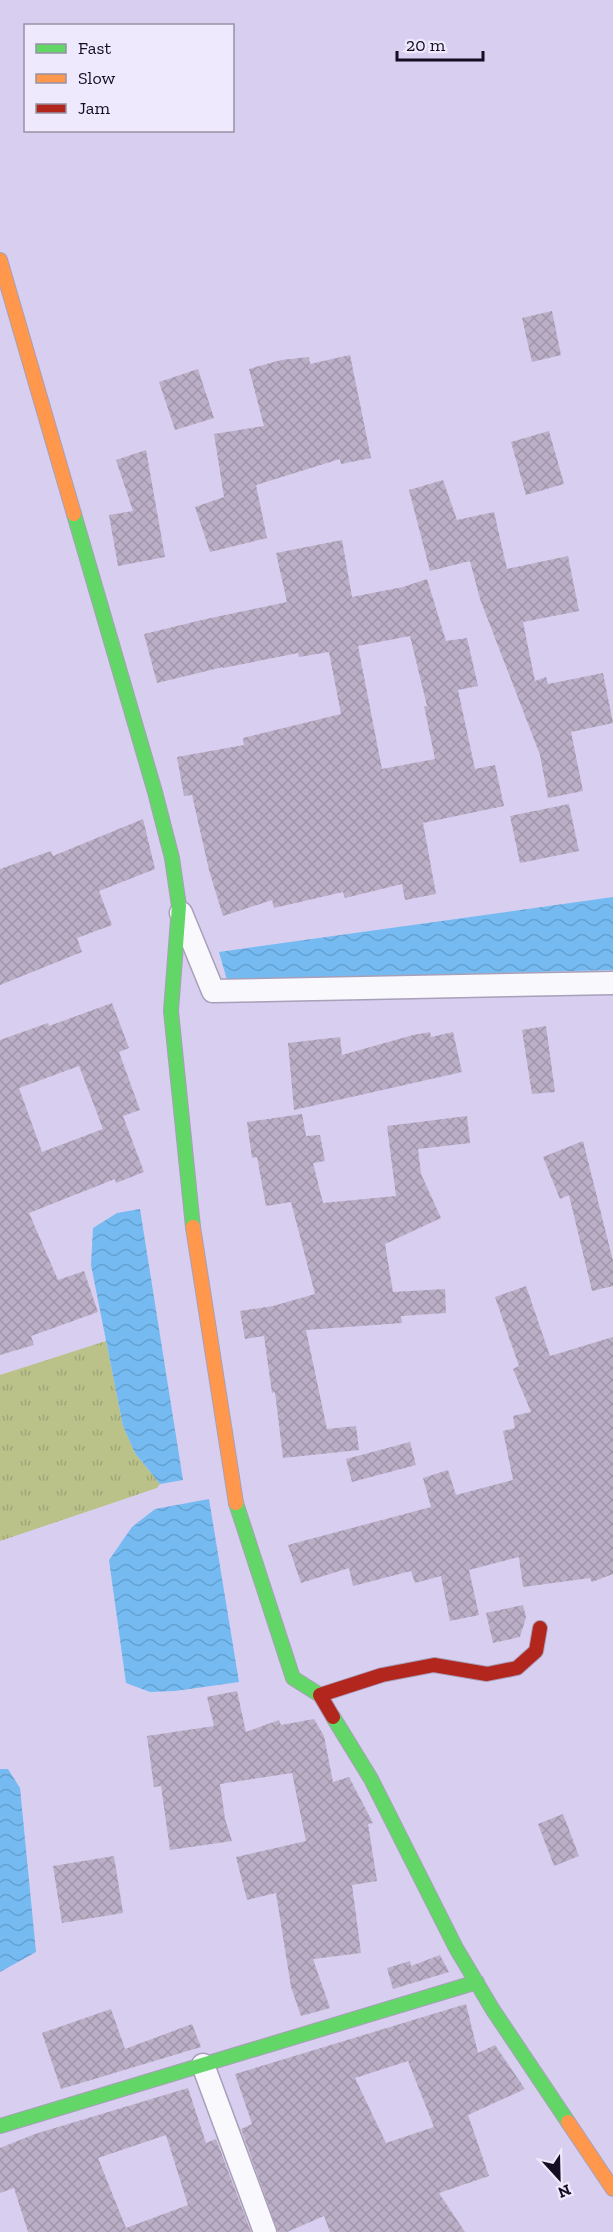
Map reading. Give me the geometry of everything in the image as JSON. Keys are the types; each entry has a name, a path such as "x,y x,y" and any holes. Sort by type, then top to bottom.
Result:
{"street":[{"path":"0,260 155,792 172,858 179,906 171,1011 194,1237 237,1510 293,1678 320,1695 371,1779 456,1948 613,2189"},
{"path":"179,906 213,991 613,983"},
{"path":"320,1695 382,1675 434,1665 487,1674 517,1668 536,1651 540,1628"},
{"path":"0,2126 477,1982"},
{"path":"203,2065 265,2232"}],"green space":[{"path":"106,1341 123,1426 135,1453 160,1484 157,1488 0,1541 0,1375"}],"water":[{"path":"613,897 613,970 227,980 219,952"},
{"path":"140,1209 183,1480 160,1484 135,1453 123,1426 91,1265 93,1228 117,1213"},
{"path":"209,1499 239,1682 150,1692 126,1683 109,1560 132,1527 155,1509"},
{"path":"0,1769 8,1769 20,1788 36,1952 0,1972"}],"building":[{"path":"552,311 561,355 532,362 522,318"},
{"path":"350,355 371,458 341,464 340,459 256,485 267,538 210,552 195,507 224,497 214,434 264,426 249,369 281,360 309,357 310,364"},
{"path":"198,369 214,418 175,430 159,382"},
{"path":"549,431 564,484 526,495 511,442"},
{"path":"146,450 165,557 118,566 109,515 133,511 116,460"},
{"path":"443,480 457,520 494,512 507,569 568,556 579,611 523,622 535,681 546,677 548,684 603,673 613,723 571,732 583,791 548,798 540,755 480,599 470,561 430,571 409,490"},
{"path":"342,540 352,597 403,587 427,579 446,641 467,638 478,686 458,690 475,769 495,765 504,806 423,823 436,894 405,900 402,884 345,898 343,892 274,908 272,900 223,916 209,870 192,795 184,796 177,757 244,745 243,738 341,714 329,652 299,657 298,653 223,667 157,683 144,634 287,602 276,553","holes":["410,636 427,706 424,706 435,759 382,769 358,646"]},
{"path":"569,804 579,851 520,863 510,816"},
{"path":"143,819 155,869 99,891 112,925 77,938 82,952 0,985 0,869 51,851 53,856"},
{"path":"112,1003 129,1048 119,1052 140,1110 123,1116 144,1172 116,1183 115,1179 29,1213 58,1280 84,1271 98,1312 31,1336 34,1345 0,1355 0,1040 48,1023 49,1026","holes":["79,1066 103,1129 42,1152 19,1088"]},
{"path":"546,1026 555,1092 532,1094 522,1030"},
{"path":"430,1032 431,1037 453,1032 462,1072 294,1110 288,1043 340,1037 342,1055"},
{"path":"302,1114 306,1136 320,1135 325,1161 313,1163 323,1203 396,1196 387,1126 467,1116 470,1143 418,1149 421,1174 441,1218 385,1244 393,1292 445,1289 446,1313 401,1316 402,1323 306,1330 327,1429 356,1426 359,1450 283,1458 275,1392 272,1393 264,1336 245,1339 240,1311 273,1306 315,1294 291,1202 266,1206 257,1157 252,1158 247,1122"},
{"path":"583,1141 613,1261 613,1286 592,1291 569,1195 560,1199 543,1157"},
{"path":"526,1286 550,1356 613,1337 613,1574 592,1582 590,1578 523,1587 519,1557 469,1570 479,1615 450,1621 441,1576 415,1583 411,1571 353,1586 349,1568 301,1583 288,1545 431,1507 423,1478 448,1470 456,1495 513,1480 503,1431 515,1428 513,1416 531,1412 513,1369 519,1366 495,1297"},
{"path":"410,1442 416,1465 352,1482 346,1459"},
{"path":"523,1605 526,1617 520,1637 493,1643 486,1613"},
{"path":"237,1691 246,1732 279,1720 281,1725 314,1719 324,1736 333,1782 349,1777 373,1823 368,1824 377,1881 352,1885 361,1953 313,1959 330,2008 301,2016 291,1987 276,1893 247,1900 236,1857 306,1841 292,1773 220,1784 225,1819 232,1841 170,1850 161,1786 154,1787 147,1736 214,1726 207,1697"},
{"path":"563,1814 579,1856 554,1866 538,1824"},
{"path":"114,1856 123,1913 62,1923 53,1866"},
{"path":"440,1955 449,1972 393,1989 387,1968 410,1961 411,1966"},
{"path":"466,2004 478,2053 495,2045 525,2089 468,2115 489,2176 439,2193 465,2232 330,2232 324,2216 287,2232 278,2232 241,2129 252,2124 235,2074","holes":["408,2061 434,2127 386,2143 355,2078"]},
{"path":"111,2009 125,2049 192,2024 201,2047 61,2089 42,2033"},
{"path":"188,2088 206,2143 216,2139 251,2232 28,2232 14,2188 0,2193 0,2148 35,2134","holes":["166,2135 188,2205 126,2228 98,2158"]}],"traffic: fast":[{"path":"74,514 172,858 179,906 171,1011 193,1227"},
{"path":"236,1503 293,1678 320,1695"},
{"path":"333,1717 371,1779 456,1948 493,2010 568,2122"},
{"path":"0,2126 477,1982"}],"traffic: slow":[{"path":"0,260 74,514"},
{"path":"193,1227 236,1503"},
{"path":"568,2122 613,2189"}],"traffic: jam":[{"path":"333,1717 320,1695 382,1675 434,1665 487,1674 517,1668 536,1651 540,1628"}]}
